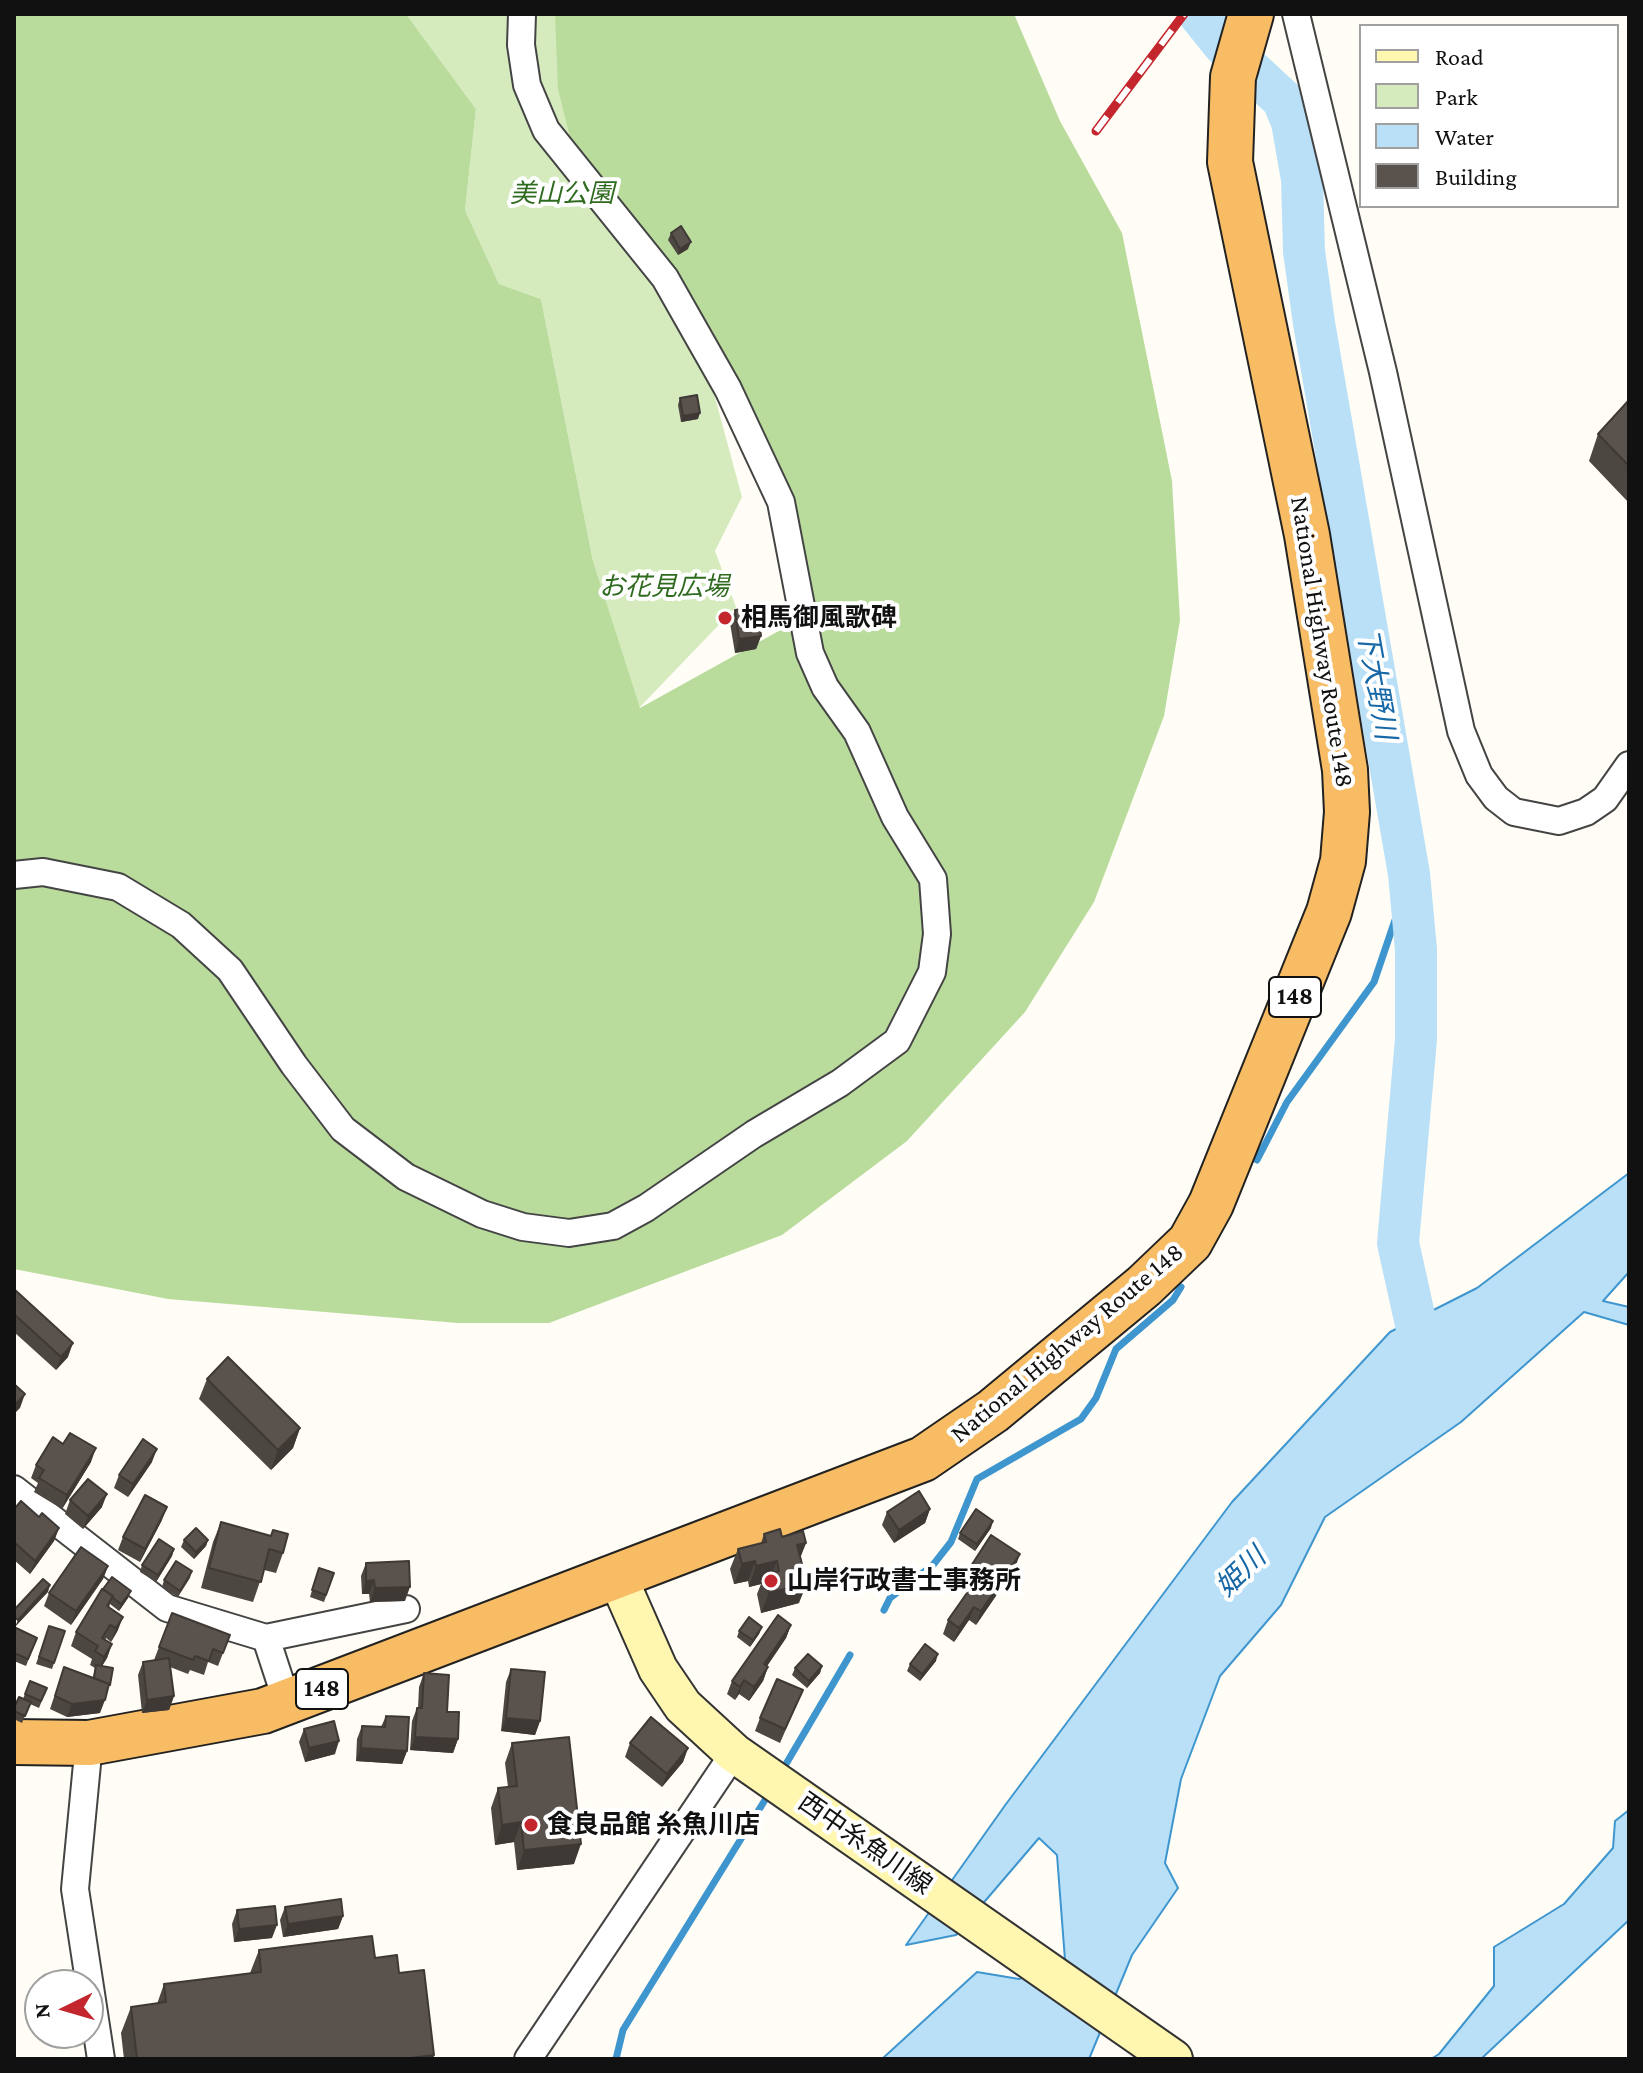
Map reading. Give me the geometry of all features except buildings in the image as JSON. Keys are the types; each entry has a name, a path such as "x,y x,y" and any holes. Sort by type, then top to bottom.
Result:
{"highway":[{"name":"National Highway Route 148","path":"14,1742 89,1743 263,1711 923,1459 993,1411 1155,1277 1190,1242 1211,1204 1329,912 1343,861 1347,812 1345,770 1307,535 1230,162 1233,77 1247,23"}],"main road":[{"name":"西中糸魚川線","path":"617,1576 658,1669 683,1706 734,1753 1173,2059"}],"street":[{"path":"14,875 43,872 118,887 181,925 230,970 294,1065 343,1129 406,1177 482,1214 523,1227 569,1233 613,1226 646,1208 754,1134 840,1083 897,1041 932,972 937,934 933,879 895,817 857,732 825,687 810,653 781,502 728,389 665,278 546,130 527,85 521,45 522,14"},
{"path":"1296,14 1383,372 1461,731 1479,775 1496,798 1514,812 1559,821 1586,812 1605,799 1629,765"},
{"path":"14,1489 167,1608 266,1638 406,1609"},
{"path":"266,1638 287,1702"},
{"path":"89,1743 75,1889 101,2059"},
{"path":"528,2059 734,1753"}],"green space":[{"path":"14,14 406,14 476,109 465,210 499,284 541,299 593,561 640,708 786,627 803,584 793,514 572,145 558,89 555,14 1014,14 1060,121 1122,233 1172,481 1180,620 1164,716 1094,902 1025,1012 907,1141 782,1235 549,1323 458,1323 168,1299 14,1269"},
{"name":"お花見広場","path":"406,14 611,14 742,497 715,551 736,607 639,708 593,561 541,299 499,284 465,210 476,109"}],"water":[{"name":"姫川","path":"1629,1173 1629,1272 1603,1301 1629,1307 1629,1325 1584,1312 1461,1422 1325,1517 1281,1605 1220,1676 1181,1779 1165,1863 1178,1888 1132,1955 1089,2059 882,2059 977,1972 1019,1979 1065,1960 1057,1855 1039,1838 956,1935 906,1945 1006,1804 1232,1502 1390,1332 1477,1288"},
{"path":"1629,1810 1629,1920 1481,2059 1431,2059 1439,2054 1494,1986 1494,1947 1564,1904 1613,1848 1615,1821"}],"waterway":[{"name":"下大野川","path":"1199,14 1224,45 1283,100 1292,122 1302,179 1304,251 1314,323 1409,874 1416,950 1416,1039 1398,1243 1427,1374"},
{"path":"1257,1160 1287,1102 1374,982 1409,879"},
{"path":"884,1610 890,1598 933,1565 951,1542 977,1479 1081,1419 1096,1398 1116,1349 1173,1300 1181,1287"},
{"path":"786,1764 850,1655"},
{"path":"616,2059 623,2030 765,1800"}],"railway":[{"path":"1096,131 1184,14"}],"place":[{"name":"相馬御風歌碑","path":"725,618"},
{"name":"山岸行政書士事務所","path":"771,1581"},
{"name":"食良品館 糸魚川店","path":"531,1825"}],"park label":[{"name":"美山公園","path":"562,194"}]}
